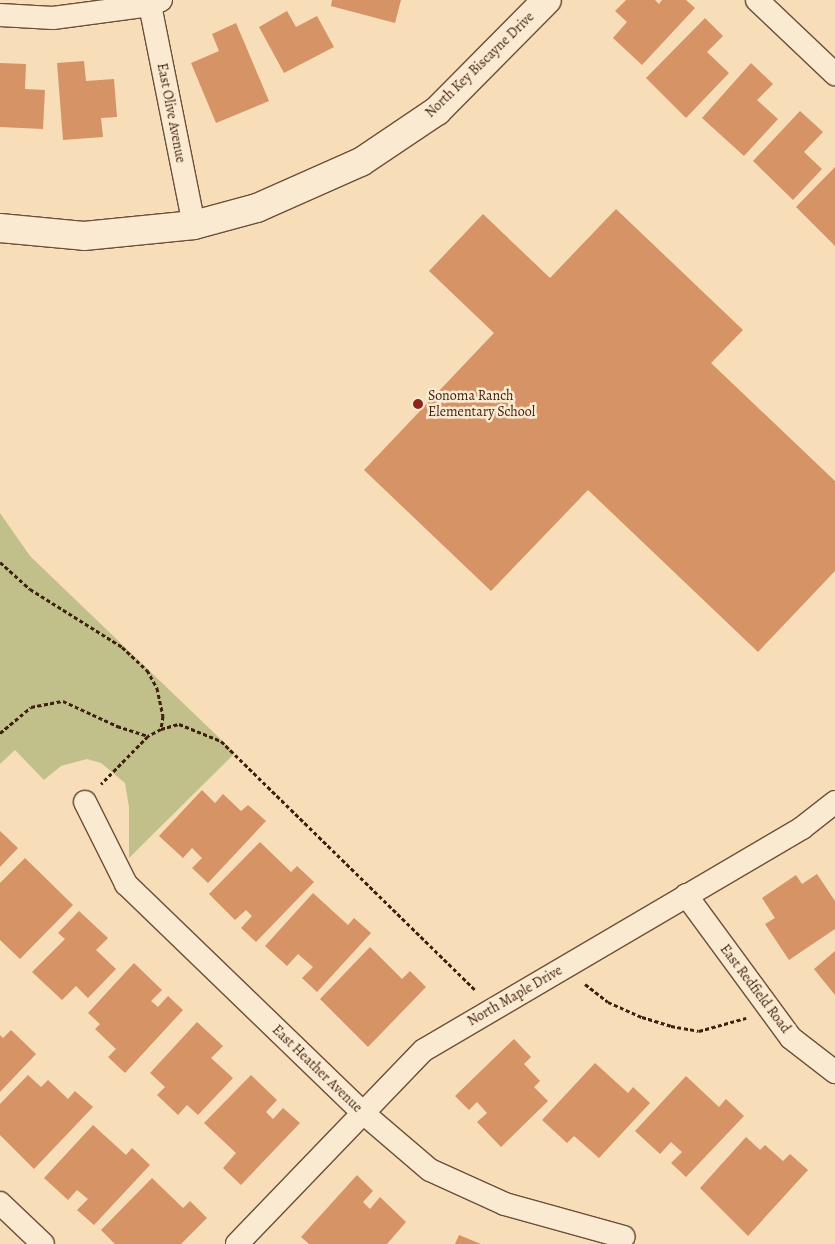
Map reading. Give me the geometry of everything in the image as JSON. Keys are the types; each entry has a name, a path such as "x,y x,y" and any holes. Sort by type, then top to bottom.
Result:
{"street":[{"name":"North Key Biscayne Drive","path":"0,228 84,236 194,225 257,208 361,162 436,111 547,0"},
{"path":"757,0 835,74"},
{"name":"East Olive Avenue","path":"153,2 194,225"},
{"path":"0,15 52,18 153,2"},
{"name":"East Heather Avenue","path":"85,802 126,884 362,1112 430,1170 505,1204 624,1237"},
{"name":"North Maple Drive","path":"236,1244 424,1050 802,828 835,802"},
{"name":"East Redfield Road","path":"686,895 791,1038 835,1072"},
{"path":"0,1203 43,1244"}],"path":[{"path":"0,562 30,589 97,629 147,670 161,704 161,729"},
{"path":"0,733 32,707 64,701 117,726 148,736"},
{"path":"85,802 148,736 161,729 179,724 221,741 492,1010"},
{"path":"567,966 608,1002 642,1018 672,1026 699,1031 770,1010"}],"shaded area":[{"path":"0,513 30,556 235,753 129,858 129,807 125,783 101,763 87,759 61,766 44,780 15,750 0,764"}],"building":[{"path":"332,0 401,0 395,23 331,6"},
{"path":"626,0 655,0 659,4 662,0 686,0 695,8 642,65 613,38 627,22 615,11"},
{"path":"287,11 296,27 317,16 334,47 284,73 259,27"},
{"path":"705,18 723,36 707,52 729,73 686,118 646,78"},
{"path":"236,23 269,101 216,123 191,63 219,51 212,34"},
{"path":"84,61 86,81 114,79 117,117 101,118 103,137 63,140 57,63"},
{"path":"0,63 26,64 25,89 45,90 43,129 0,127"},
{"path":"751,63 773,84 757,100 778,119 744,156 702,118"},
{"path":"800,111 823,132 804,152 822,169 793,200 753,161"},
{"path":"835,167 835,246 796,207"},
{"path":"616,209 743,330 711,363 835,481 835,571 758,652 588,490 491,591 364,470 494,333 429,271 483,214 550,278"},
{"path":"202,790 215,803 223,794 241,811 248,805 266,821 208,883 192,868 202,858 192,848 183,858 159,836"},
{"path":"0,831 18,848 0,867"},
{"path":"260,842 291,872 297,866 314,882 256,942 241,928 252,916 246,910 235,920 209,894"},
{"path":"25,858 73,905 20,959 0,940 0,883"},
{"path":"817,874 835,901 835,929 789,960 765,924 775,918 762,898 796,875 802,884"},
{"path":"313,893 348,925 354,918 371,933 317,992 302,978 313,967 298,954 287,966 265,946"},
{"path":"79,911 108,938 96,950 116,969 88,998 76,986 62,1000 32,972 65,939 58,933"},
{"path":"370,947 402,979 410,971 426,987 368,1047 320,999"},
{"path":"835,951 835,995 814,969"},
{"path":"134,963 162,990 151,1001 158,1007 168,996 183,1010 125,1073 108,1057 116,1049 95,1029 100,1024 88,1013"},
{"path":"197,1022 223,1046 211,1058 233,1078 198,1115 187,1105 178,1115 157,1095 165,1087 150,1073"},
{"path":"11,1030 36,1054 0,1092 0,1035 3,1038"},
{"path":"514,1039 531,1057 524,1064 540,1081 534,1087 548,1101 501,1147 477,1122 487,1113 477,1102 469,1110 455,1096"},
{"path":"595,1063 628,1093 633,1087 650,1103 599,1158 574,1136 567,1143 542,1120"},
{"path":"28,1075 41,1087 48,1080 68,1099 75,1091 93,1107 34,1169 0,1135 0,1104"},
{"path":"251,1075 277,1100 266,1112 273,1119 283,1108 300,1123 241,1185 223,1168 236,1153 204,1123"},
{"path":"686,1076 719,1107 726,1099 744,1116 686,1177 671,1163 682,1152 671,1142 660,1154 635,1131"},
{"path":"93,1125 126,1155 132,1148 150,1165 94,1225 77,1210 88,1199 77,1190 68,1200 44,1178"},
{"path":"746,1137 760,1150 765,1145 783,1161 790,1154 808,1170 748,1236 700,1188"},
{"path":"357,1175 373,1191 363,1202 370,1209 380,1197 406,1222 387,1244 309,1244 301,1237"},
{"path":"152,1178 183,1208 190,1201 207,1218 181,1244 115,1244 101,1230"},
{"path":"459,1235 481,1244 455,1244"}],"place":[{"name":"Sonoma Ranch Elementary School","path":"418,404"}]}
